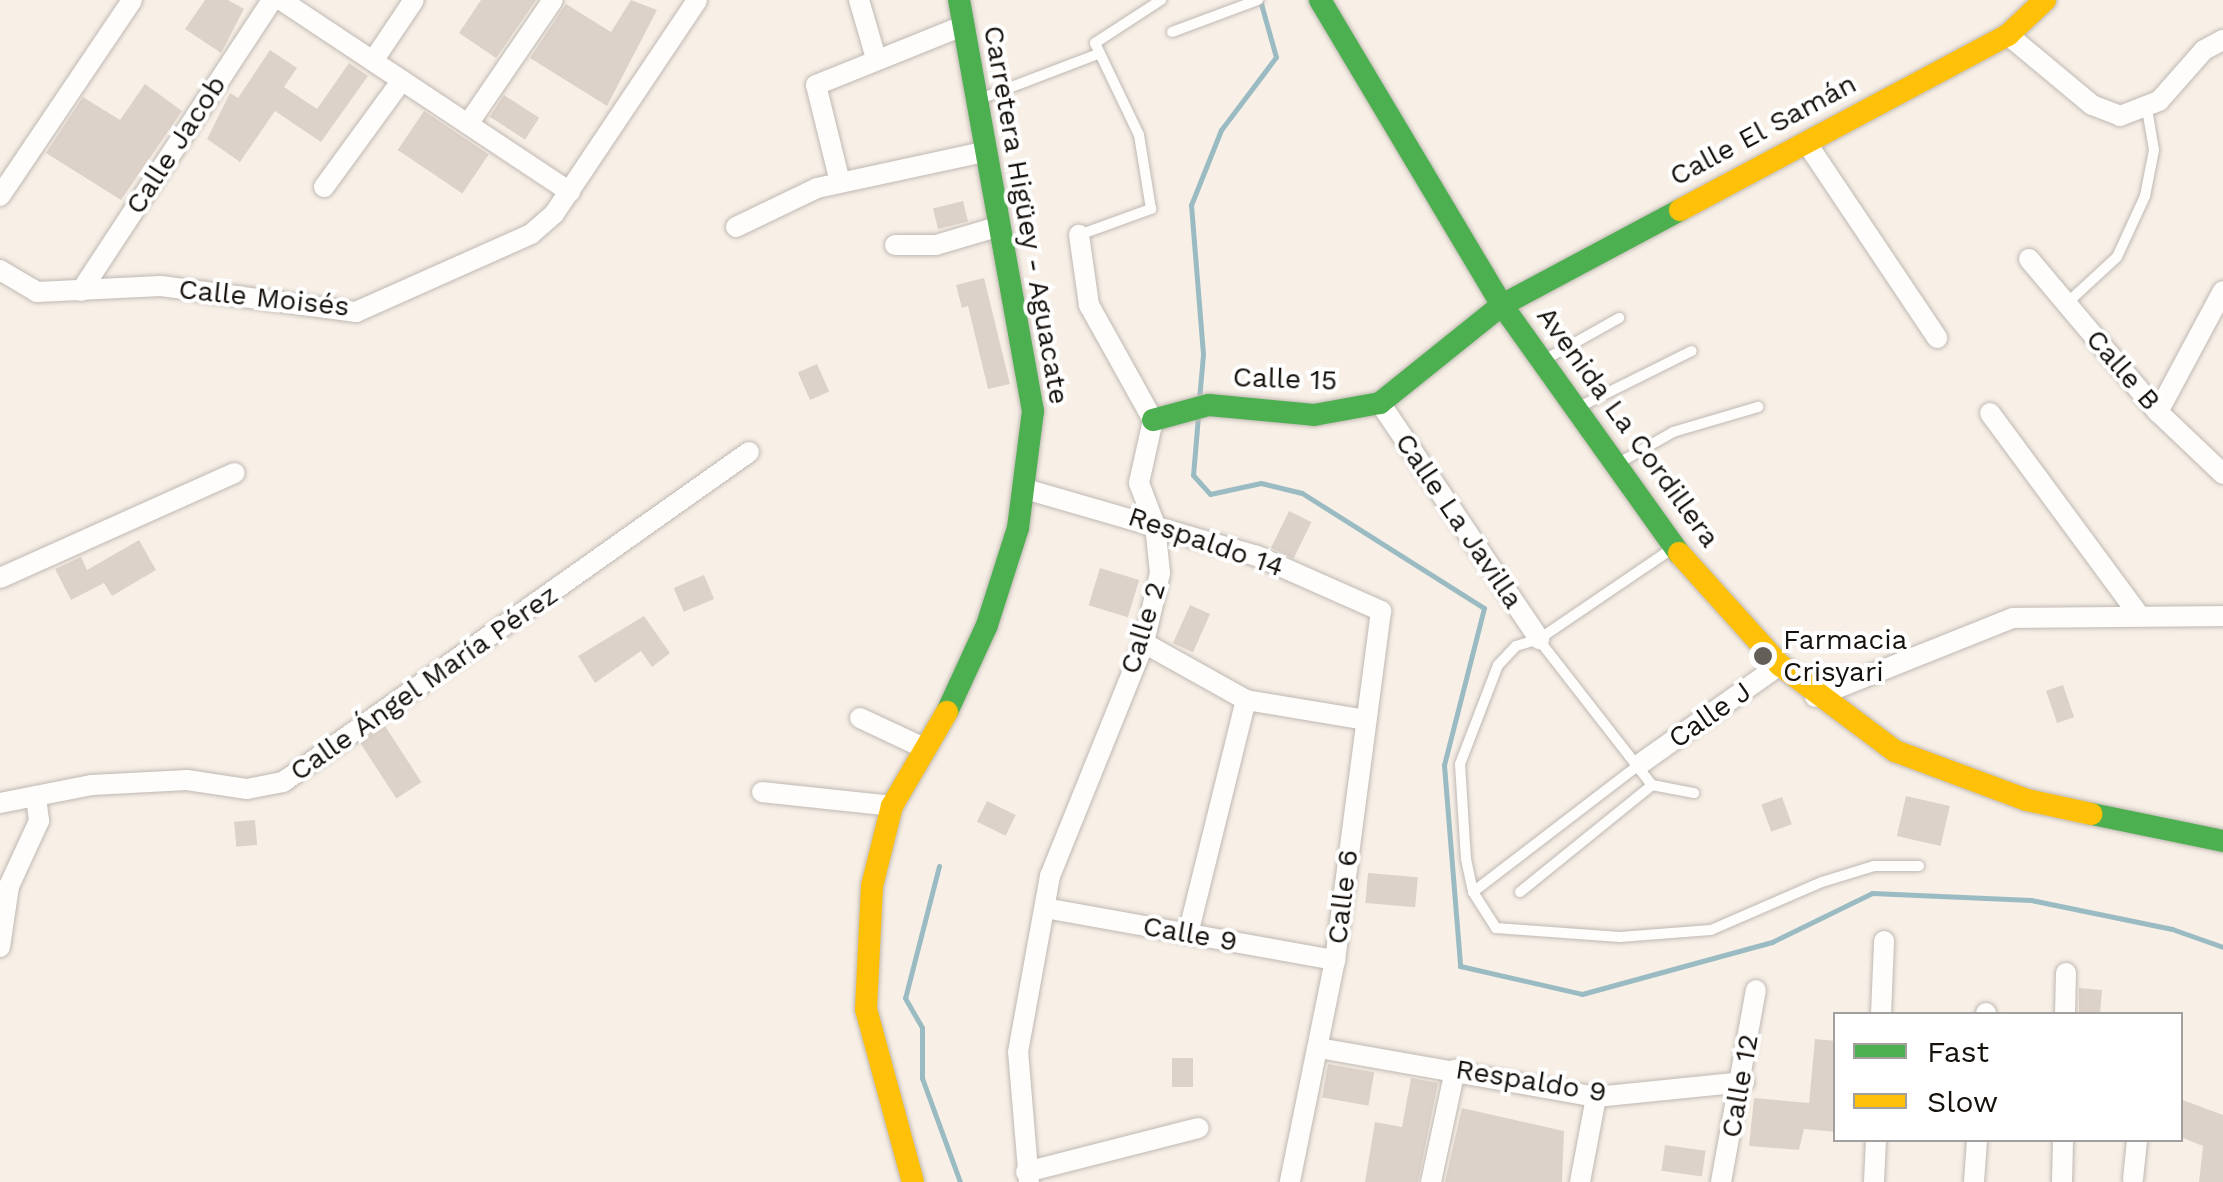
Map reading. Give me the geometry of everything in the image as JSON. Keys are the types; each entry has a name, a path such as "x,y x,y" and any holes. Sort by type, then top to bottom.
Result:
{"street":[{"path":"0,196 132,0"},
{"name":"Calle Jacob","path":"81,291 272,0"},
{"path":"281,0 570,192"},
{"path":"373,61 414,0"},
{"path":"468,124 553,0"},
{"name":"Calle Moisés","path":"0,270 36,292 162,286 356,312 531,234 570,192 697,0"},
{"path":"859,0 876,58"},
{"name":"Carretera Higüey - Aguacate","path":"914,1182 866,1009 876,858 892,806 958,694 987,625 1025,488 1033,412 959,0"},
{"name":"Avenida La Cordillera","path":"1320,0 1502,305 1674,548 1780,665 1815,697 1895,751 2027,800 2223,840"},
{"name":"Calle El Samán","path":"1502,305 2008,36 2045,0"},
{"path":"840,182 816,85 963,26"},
{"path":"2008,36 2107,113 2147,109 2204,50 2223,40"},
{"path":"324,187 402,80"},
{"path":"1806,142 1936,338"},
{"path":"736,227 840,182 984,152"},
{"path":"895,245 936,245 1000,226"},
{"path":"1079,235 1089,305 1153,420"},
{"name":"Calle B","path":"2029,259 2158,412 2223,474"},
{"path":"2158,412 2223,291"},
{"name":"Calle 15","path":"1153,420 1182,408 1209,405 1314,415 1380,403 1502,305"},
{"name":"Calle La Javilla","path":"1380,403 1538,639"},
{"path":"1990,413 2138,614"},
{"name":"Calle 2","path":"1027,1177 1018,1052 1050,876 1144,643 1160,574 1155,524 1139,466 1153,420"},
{"name":"Calle Ángel María Pérez","path":"0,803 168,781 246,789 283,782 749,452"},
{"path":"0,578 235,474"},
{"name":"Respaldo 14","path":"1025,488 1257,556 1380,611"},
{"name":"Calle 6","path":"1290,1182 1334,960 1380,611"},
{"path":"1815,697 2013,618 2223,616"},
{"path":"1144,643 1246,700 1365,720"},
{"name":"Calle J","path":"1640,764 1780,665"},
{"path":"1188,934 1246,700"},
{"path":"860,718 924,748"},
{"path":"762,792 892,806"},
{"path":"0,947 9,886 39,822 36,796"},
{"name":"Calle 9","path":"1045,908 1334,960"},
{"path":"1881,1012 1884,941"},
{"path":"2065,1012 2066,972"},
{"name":"Calle 12","path":"1721,1182 1744,1082 1756,990"},
{"name":"Respaldo 9","path":"1319,1048 1596,1097 1744,1082"},
{"path":"1431,1182 1455,1070"},
{"path":"1580,1182 1596,1097"},
{"path":"1027,1177 1198,1128"},
{"path":"1874,1182 1876,1142"},
{"path":"1974,1182 1977,1142"},
{"path":"2062,1182 2063,1142"},
{"path":"2132,1181 2137,1142"}],"lane":[{"path":"1079,235 1151,209 1154,194 1139,135 1096,55 1104,33 1161,0"},
{"path":"1172,32 1258,0"},
{"path":"976,101 1096,55"},
{"path":"2066,305 2117,257 2144,196 2154,150 2147,109"},
{"path":"1542,361 1619,318"},
{"path":"1576,409 1692,351"},
{"path":"1615,465 1672,432 1758,406"},
{"path":"1674,548 1538,639 1516,646 1498,665 1460,764 1460,820 1473,892 1496,928 1620,937 1711,930 1822,882 1874,866 1919,866"},
{"path":"1538,639 1640,764 1652,785 1694,794"},
{"path":"1473,892 1640,764"},
{"path":"1520,892 1652,785"}],"building":[{"path":"205,0 228,0 244,9 221,53 185,29"},
{"path":"481,0 536,0 496,58 459,33"},
{"path":"631,0 657,10 607,106 530,58 566,4 611,32"},
{"path":"270,50 297,68 284,87 317,109 349,63 368,76 321,142 275,111 240,162 207,139 230,93 238,98"},
{"path":"145,84 182,111 121,200 46,153 83,97 120,120"},
{"path":"504,95 539,118 525,140 490,117"},
{"path":"424,111 489,155 462,194 398,150"},
{"path":"963,201 968,221 938,229 933,208"},
{"path":"984,278 1010,384 988,389 968,306 962,308 956,285"},
{"path":"817,364 829,391 810,400 798,373"},
{"path":"1289,511 1311,522 1293,559 1271,548"},
{"path":"139,540 156,570 112,596 104,583 71,600 55,569 81,557 87,570"},
{"path":"1100,568 1139,580 1128,617 1089,605"},
{"path":"704,575 714,599 684,612 674,588"},
{"path":"1190,605 1210,614 1193,652 1173,643"},
{"path":"644,616 670,653 652,667 641,651 595,683 578,656"},
{"path":"2063,685 2074,717 2057,723 2046,691"},
{"path":"385,726 421,782 396,799 360,742"},
{"path":"1906,796 1950,806 1941,846 1897,836"},
{"path":"1782,797 1792,824 1771,832 1761,805"},
{"path":"987,801 1016,815 1006,836 977,822"},
{"path":"255,820 257,845 236,847 234,822"},
{"path":"1368,873 1418,877 1415,907 1365,903"},
{"path":"2079,988 2102,990 2100,1012 2079,1012"},
{"path":"1815,1039 1833,1041 1833,1132 1804,1129 1799,1150 1749,1146 1754,1098 1809,1103"},
{"path":"1172,1058 1193,1058 1193,1087 1172,1087"},
{"path":"1328,1064 1374,1072 1368,1106 1322,1097"},
{"path":"1411,1078 1438,1083 1418,1182 1365,1182 1375,1122 1402,1127"},
{"path":"2183,1100 2223,1115 2223,1182 2199,1182 2203,1146 2183,1138"},
{"path":"1462,1108 1564,1131 1562,1182 1445,1182"},
{"path":"1665,1145 1706,1151 1702,1176 1661,1171"}],"waterway":[{"path":"1199,400 1203,354 1191,205 1221,130 1276,57 1260,0"},
{"path":"1198,416 1193,475 1210,494 1261,483 1302,493 1484,608 1444,765 1460,966 1582,994 1772,942 1872,893 2031,900 2172,929 2223,947"},
{"path":"939,866 905,998 922,1028 922,1078 960,1182"}],"traffic: fast":[{"path":"947,712 987,625 1018,528 1033,411 959,0"},
{"path":"1320,0 1502,305 1679,553"},
{"path":"1153,420 1209,405 1314,415 1380,403 1502,305 1680,210"},
{"path":"2092,814 2223,841"}],"traffic: slow":[{"path":"1680,210 2008,35 2045,0"},
{"path":"1679,553 1780,665 1895,751 2027,800 2092,814"},
{"path":"913,1182 866,1009 872,886 892,806 947,712"}],"place":[{"name":"Farmacia Crisyari","path":"1763,656"}]}
